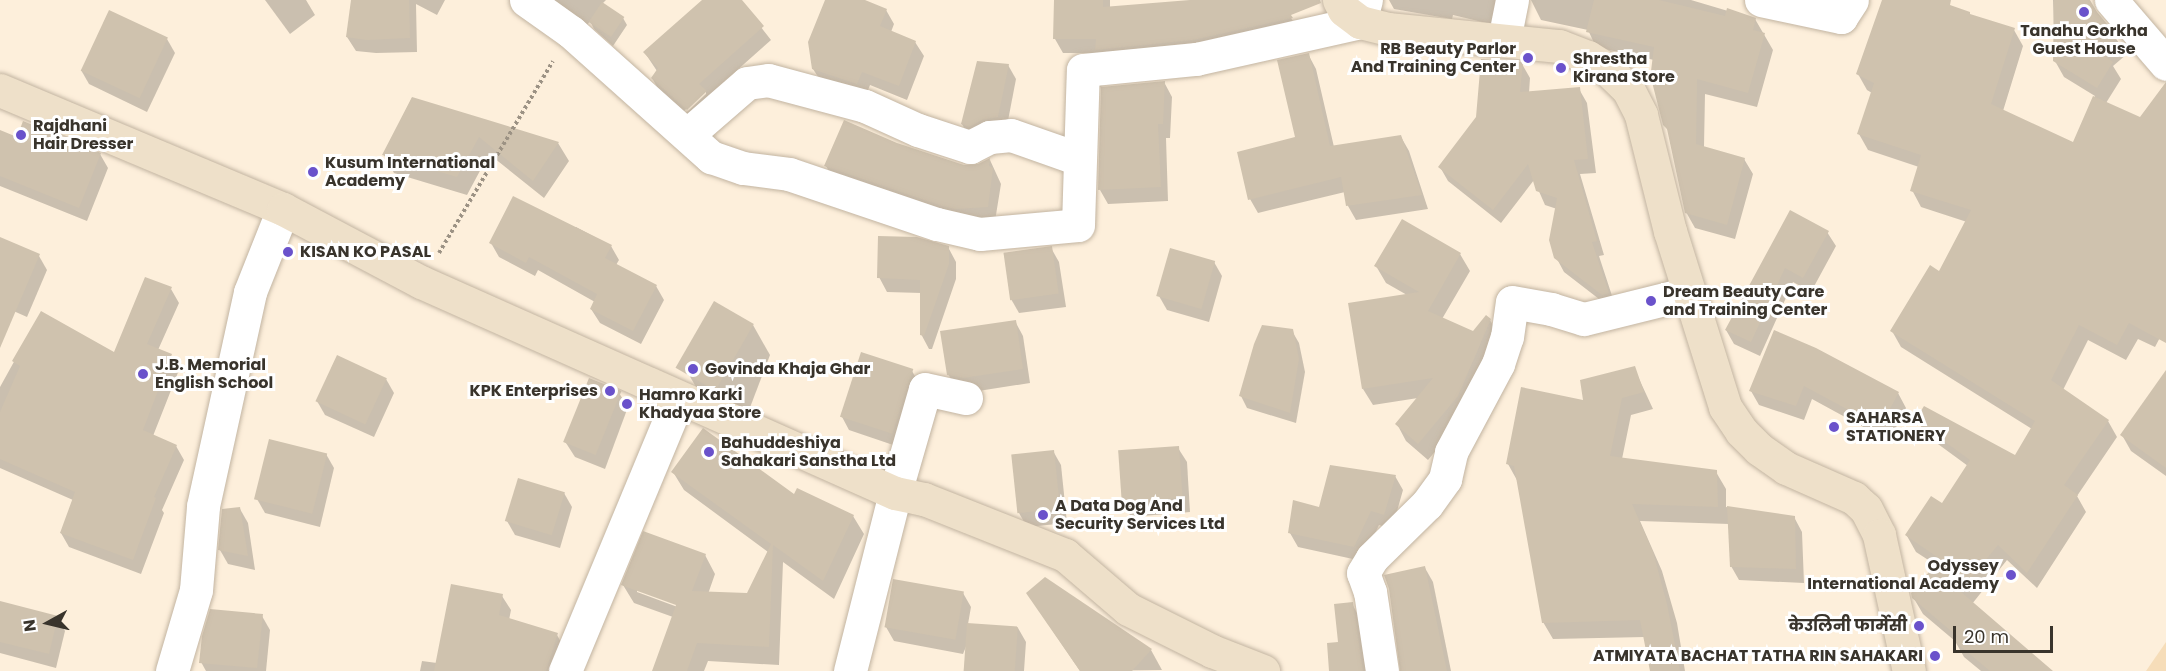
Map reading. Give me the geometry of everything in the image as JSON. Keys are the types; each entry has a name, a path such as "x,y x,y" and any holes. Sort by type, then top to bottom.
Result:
{"street":[{"path":"526,0 571,32 711,157 743,168 789,174 937,224 980,234 1078,225 1083,70 1196,59 1355,7 1388,29 1559,46 1588,57 1607,69 1628,89 1641,115 1670,231 1725,407 1742,431 1759,449 1786,468 1854,498 1866,509 1879,535 1909,671"},
{"path":"1504,40 1512,0"},
{"path":"1761,0 1841,17 1852,0"},
{"path":"2111,0 2166,64"},
{"path":"687,135 747,83 768,80 865,106 918,130 969,147 990,137 1011,135 1079,159"},
{"path":"0,90 283,209 421,282 678,399 895,493 924,499 1065,555 1128,609 1212,651 1263,671"},
{"path":"172,671 196,590 203,506 250,292 283,209"},
{"path":"1382,671 1370,592 1363,573 1372,558 1427,504 1445,478 1451,452 1498,364 1507,337 1512,302 1551,309 1584,320 1689,293"},
{"path":"850,671 895,493 925,388 966,398"},
{"path":"565,671 678,399"}],"path":[{"path":"421,282 571,32"}],"shaded area":[{"path":"2166,642 2166,671 2146,671"}],"building":[{"path":"351,0 409,0 410,38 367,40 346,37"},
{"path":"702,0 742,0 764,26 699,84 707,91 687,110 651,78 658,68 643,52"},
{"path":"825,0 865,0 887,9 880,26 916,41 899,86 862,72 857,84 812,69 808,42"},
{"path":"1054,0 1103,0 1103,7 1190,0 1320,0 1321,3 1291,15 1293,18 1193,40 1095,50 1096,39 1053,39"},
{"path":"1594,0 1659,0 1725,16 1727,8 1756,18 1753,30 1765,33 1748,93 1697,79 1696,144 1745,158 1727,225 1685,213 1667,129 1663,125 1652,82 1673,80 1651,71 1654,47 1586,32"},
{"path":"1882,0 1951,0 1950,5 1970,12 1970,14 2015,28 1991,104 2073,142 2093,96 2140,117 2166,82 2166,343 2129,323 2117,345 2079,325 2051,380 2109,420 2064,485 2078,495 2027,573 1998,545 1960,591 2053,671 1990,671 1953,640 1957,636 1912,598 1911,593 1940,559 1905,535 1931,496 1942,503 1970,460 1915,420 1924,406 2015,455 2035,421 1890,331 1930,265 1939,271 1971,210 1910,191 1921,155 1857,134 1874,83 1856,74"},
{"path":"2054,0 2090,0 2118,37 2100,53 2113,62 2097,88 2053,61"},
{"path":"602,2 624,17 611,37 589,22"},
{"path":"109,10 168,37 140,98 81,71"},
{"path":"1309,53 1330,146 1401,135 1422,195 1346,206 1341,177 1248,200 1237,152 1295,137 1277,60"},
{"path":"1481,59 1523,62 1520,92 1580,87 1588,159 1574,160 1597,241 1592,242 1609,293 1602,295 1554,258 1549,240 1557,198 1536,191 1528,164 1493,210 1438,167 1476,117"},
{"path":"977,61 1009,64 998,117 982,120 969,127 961,124"},
{"path":"1165,81 1163,124 1158,124 1161,187 1098,190 1101,87"},
{"path":"412,97 559,142 533,181 479,137 457,177 382,155"},
{"path":"844,120 897,143 964,165 978,164 990,158 989,166 993,168 988,207 955,209 942,206 824,166"},
{"path":"23,121 101,153 79,208 0,176 0,130 17,137"},
{"path":"513,196 612,245 605,258 657,285 633,331 590,309 597,294 529,257 526,263 489,243"},
{"path":"1790,210 1829,231 1803,278 1785,268 1751,342 1725,330"},
{"path":"1402,219 1461,253 1428,311 1473,331 1486,315 1491,319 1458,396 1418,444 1395,424 1433,378 1362,389 1348,303 1419,292 1374,266"},
{"path":"878,236 917,237 949,246 949,264 924,336 920,335 920,280 877,278"},
{"path":"0,237 40,254 0,348"},
{"path":"1052,246 1059,294 1010,300 1003,253"},
{"path":"1170,248 1215,261 1201,309 1156,296"},
{"path":"145,277 172,287 147,344 172,354 143,430 177,445 154,497 156,498 133,560 60,533 75,492 0,459 0,412 20,366 12,361 41,311 114,352"},
{"path":"714,301 754,324 715,391 676,368"},
{"path":"1016,320 1023,369 963,378 947,375 940,331"},
{"path":"1262,325 1293,329 1299,359 1290,413 1239,396"},
{"path":"1774,330 1816,348 1899,392 1880,427 1804,386 1796,406 1749,391"},
{"path":"861,352 913,369 892,434 840,417"},
{"path":"337,355 387,378 365,424 315,401"},
{"path":"1635,366 1644,392 1622,398 1610,456 1717,470 1718,507 1632,504 1653,552 1667,604 1680,671 1650,671 1640,620 1542,623 1514,466 1506,464 1521,387 1583,400 1580,380"},
{"path":"2166,370 2166,468 2120,435"},
{"path":"589,378 621,391 596,455 563,442"},
{"path":"703,428 794,494 797,488 854,515 823,581 773,545 769,647 697,643 687,671 652,671 676,605 621,585 643,531 706,554 692,591 747,593 771,544 671,472"},
{"path":"269,439 327,454 312,514 254,499"},
{"path":"1179,446 1183,498 1122,502 1118,450"},
{"path":"1054,450 1060,509 1017,513 1011,454"},
{"path":"1330,465 1396,475 1384,515 1371,511 1354,547 1288,533 1293,500 1319,507"},
{"path":"518,478 565,492 552,535 505,521"},
{"path":"1727,506 1795,516 1796,569 1730,567"},
{"path":"240,507 248,556 218,550 222,509"},
{"path":"1425,566 1447,671 1400,671 1389,589 1384,575"},
{"path":"1045,577 1152,649 1132,671 1080,671 1026,593"},
{"path":"893,579 964,592 955,640 884,627"},
{"path":"451,584 503,594 499,615 558,633 546,671 434,671"},
{"path":"0,601 58,616 49,654 0,642"},
{"path":"1353,602 1363,671 1329,671 1327,643 1338,642 1334,604"},
{"path":"210,609 263,614 257,668 199,663 202,636"},
{"path":"967,623 1018,627 1015,671 964,671"}],"place":[{"name":"Tanahu Gorkha Guest House","path":"2084,12"},
{"name":"RB Beauty Parlor And Training Center","path":"1528,58"},
{"name":"Shrestha Kirana Store","path":"1561,68"},
{"name":"Rajdhani Hair Dresser","path":"21,135"},
{"name":"Kusum International Academy","path":"313,172"},
{"name":"KISAN KO PASAL","path":"288,252"},
{"name":"Dream Beauty Care and Training Center","path":"1651,301"},
{"name":"Govinda Khaja Ghar","path":"693,369"},
{"name":"J.B. Memorial English School","path":"143,374"},
{"name":"KPK Enterprises","path":"610,391"},
{"name":"Hamro Karki Khadyaa Store","path":"627,404"},
{"name":"SAHARSA STATIONERY","path":"1834,427"},
{"name":"Bahuddeshiya Sahakari Sanstha Ltd","path":"709,452"},
{"name":"A Data Dog And Security Services Ltd","path":"1043,515"},
{"name":"Odyssey International Academy","path":"2011,575"},
{"name":"केउलिनी फार्मेसी","path":"1919,626"},
{"name":"ATMIYATA BACHAT TATHA RIN SAHAKARI","path":"1935,656"}]}
